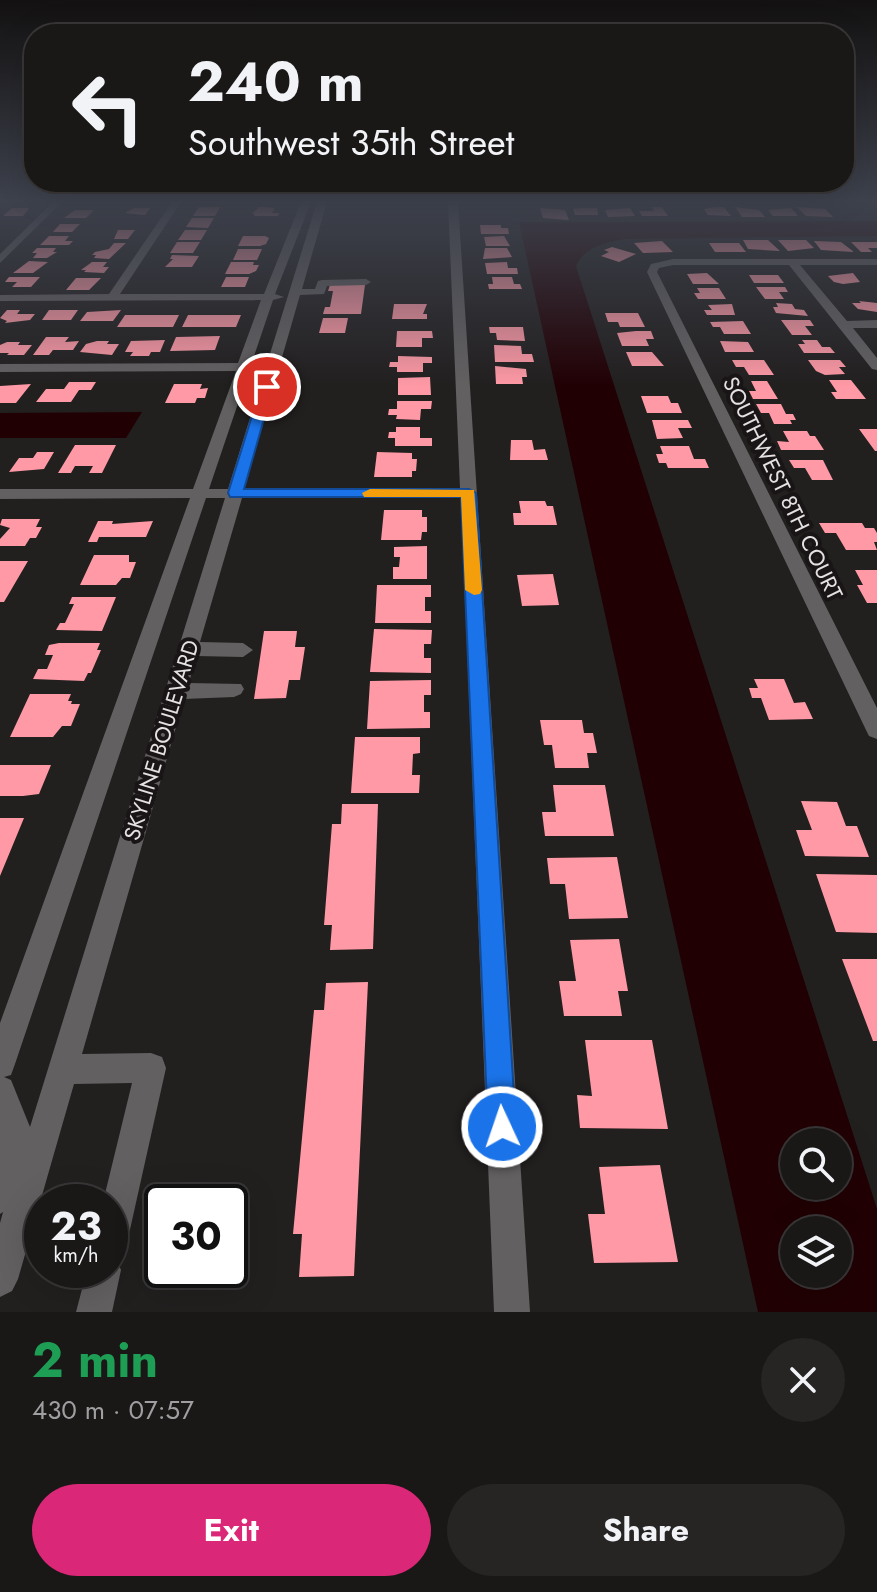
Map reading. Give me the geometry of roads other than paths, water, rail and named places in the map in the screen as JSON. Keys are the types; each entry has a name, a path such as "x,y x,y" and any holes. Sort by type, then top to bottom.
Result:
{"street":[{"path":"112,298 136,263"},
{"name":"SKYLINE BOULEVARD","path":"0,1064 282,263"},
{"name":"SKYLINE BOULEVARD","path":"0,1279 304,263"},
{"path":"456,263 512,1312"},
{"name":"SOUTHWEST 8TH COURT","path":"667,263 655,266 652,272 868,692 877,730"},
{"path":"793,263 877,366"},
{"path":"316,306 322,283 366,282"},
{"path":"0,298 148,298 144,306 171,306 175,297 268,297 320,292"},
{"path":"844,325 877,324"},
{"path":"0,368 244,367"},
{"path":"0,494 469,493"},
{"path":"189,649 243,650"},
{"path":"176,691 234,689"},
{"path":"63,1069 151,1068 124,1184"},
{"path":"0,1091 18,1137 0,1197"},
{"path":"94,1312 100,1288"}]}
